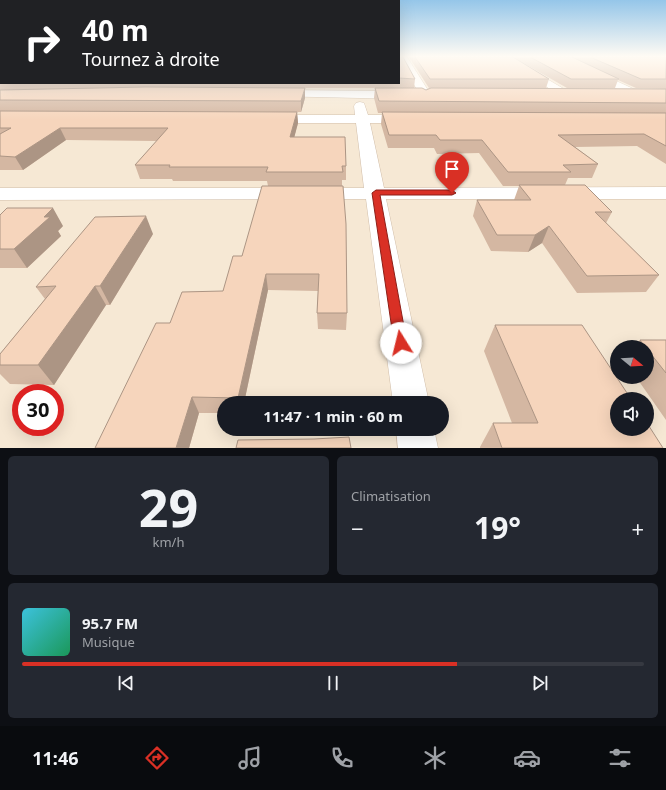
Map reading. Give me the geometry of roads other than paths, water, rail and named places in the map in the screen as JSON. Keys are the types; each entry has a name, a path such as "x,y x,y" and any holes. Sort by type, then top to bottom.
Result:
{"street":[{"path":"415,78 425,95"},
{"path":"541,78 569,94 542,94"},
{"path":"602,78 636,94"},
{"path":"357,89 410,396"},
{"path":"262,94 357,89 425,95 440,94"},
{"path":"613,94 651,94"},
{"path":"253,119 427,119"},
{"path":"0,194 666,193"},
{"path":"416,436 418,448"}]}
